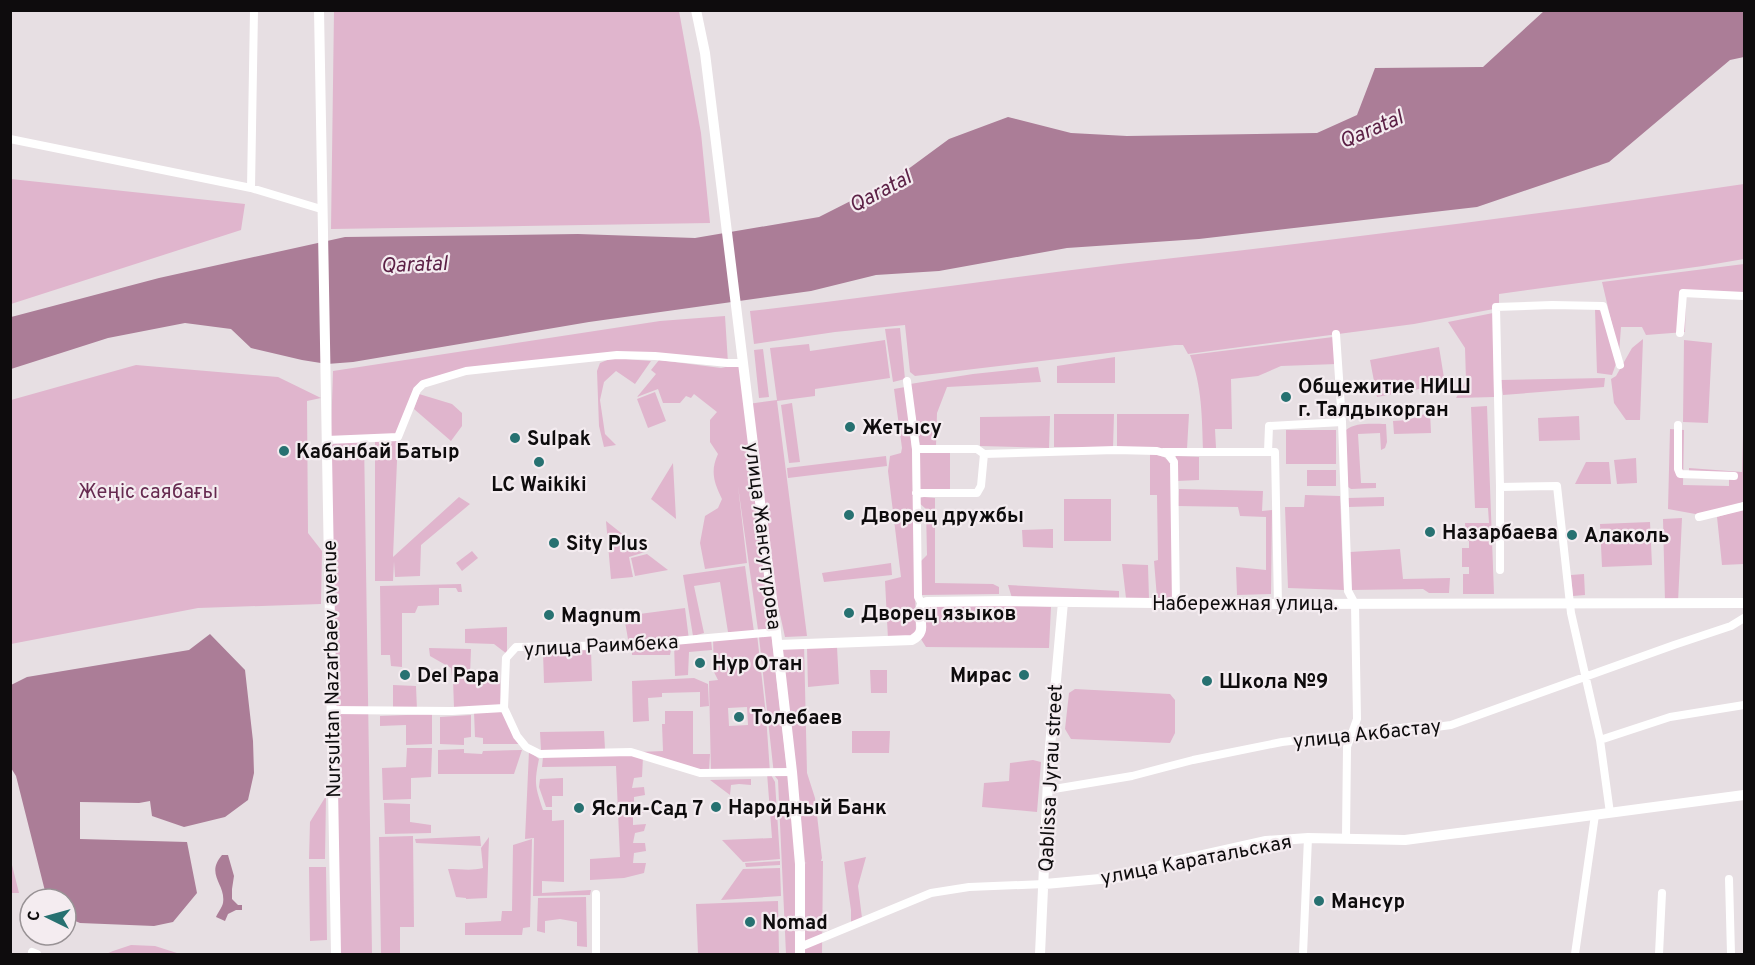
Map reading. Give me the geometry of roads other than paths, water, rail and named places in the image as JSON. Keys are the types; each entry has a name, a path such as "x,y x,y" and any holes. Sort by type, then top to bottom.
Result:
{"street":[{"path":"251,188 254,10"},
{"name":"Nursultan Nazarbaev avenue","path":"319,10 336,954"},
{"name":"улица Жансугурова","path":"696,10 705,53 778,645 800,864 800,951"},
{"path":"10,139 251,188 321,209"},
{"path":"1680,333 1683,293 1744,296"},
{"path":"1500,570 1496,307 1603,306 1620,365"},
{"path":"1336,334 1342,422 1348,591 1355,604 1357,719 1347,747 1346,838"},
{"path":"327,440 398,437 417,390 423,384 466,370 616,355 743,363"},
{"path":"778,645 912,640 919,636 922,629 920,610 922,604 918,597 916,449 907,381"},
{"path":"1269,452 1269,426 1342,422"},
{"path":"1678,425 1680,474 1734,476"},
{"path":"916,449 977,449 984,454 1115,450 1157,451 1168,454 1174,462 1176,604"},
{"path":"1162,453 1275,452 1278,604"},
{"path":"916,493 977,493 981,486 984,454"},
{"path":"1500,487 1557,486 1570,604 1600,740 1610,813"},
{"path":"1699,517 1744,506"},
{"name":"Набережная улица.","path":"922,604 996,601 1176,604 1744,603"},
{"name":"Qablissa Jyrau street","path":"1040,954 1048,790 1062,602"},
{"name":"улица Акбастау","path":"1048,790 1132,776 1192,760 1282,742 1451,724 1731,626 1744,618"},
{"name":"улица Раимбека","path":"504,708 506,658 516,647 629,645 776,632"},
{"path":"1600,740 1670,717 1744,705"},
{"path":"332,710 452,711 504,708 517,736 525,747 540,754 631,752 700,773 792,772"},
{"name":"улица Каратальская","path":"800,951 932,893 969,887 1045,884 1122,877 1172,862 1266,841 1308,838 1405,840 1744,795"},
{"path":"1575,954 1595,815"},
{"path":"1303,954 1308,838"},
{"path":"1729,879 1731,954"},
{"path":"1659,954 1662,893"},
{"path":"596,894 596,954"}],"water":[{"name":"Qaratal","path":"1544,11 1744,11 1744,57 1730,60 1609,162 1477,207 1199,239 1067,248 939,271 876,275 811,291 589,322 353,362 327,364 302,360 251,348 231,329 185,323 108,338 11,369 11,317 159,278 345,237 578,234 695,238 819,217 896,178 949,139 1008,117 1071,133 1127,136 1317,133 1357,115 1375,68 1483,67"},
{"path":"210,634 245,670 254,773 248,800 225,817 184,827 152,816 150,801 139,803 80,802 80,839 187,842 197,893 173,922 154,926 80,923 78,922 78,887 44,887 16,776 11,768 11,685 27,677 189,650"},
{"path":"222,855 228,855 234,876 232,899 238,905 242,905 242,910 228,914 225,921 216,917 222,907 223,896 215,868"}],"place":[{"name":"Общежитие НИШ г. Талдыкорган","path":"1286,397"},
{"name":"Жетысу","path":"850,427"},
{"name":"Sulpak","path":"515,438"},
{"name":"Кабанбай Батыр","path":"284,451"},
{"name":"LC Waikiki","path":"539,462"},
{"name":"Дворец дружбы","path":"849,515"},
{"name":"Назарбаева","path":"1430,532"},
{"name":"Алаколь","path":"1572,535"},
{"name":"Sity Plus","path":"554,543"},
{"name":"Дворец языков","path":"849,613"},
{"name":"Magnum","path":"549,615"},
{"name":"Нур Отан","path":"700,663"},
{"name":"Del Papa","path":"405,675"},
{"name":"Мирас","path":"1024,675"},
{"name":"Школа №9","path":"1207,681"},
{"name":"Толебаев","path":"739,717"},
{"name":"Народный Банк","path":"716,807"},
{"name":"Ясли-Сад 7","path":"579,808"},
{"name":"Мансур","path":"1319,901"},
{"name":"Nomad","path":"750,922"}],"park label":[{"name":"Жеңіс саябағы","path":"148,491"}]}
